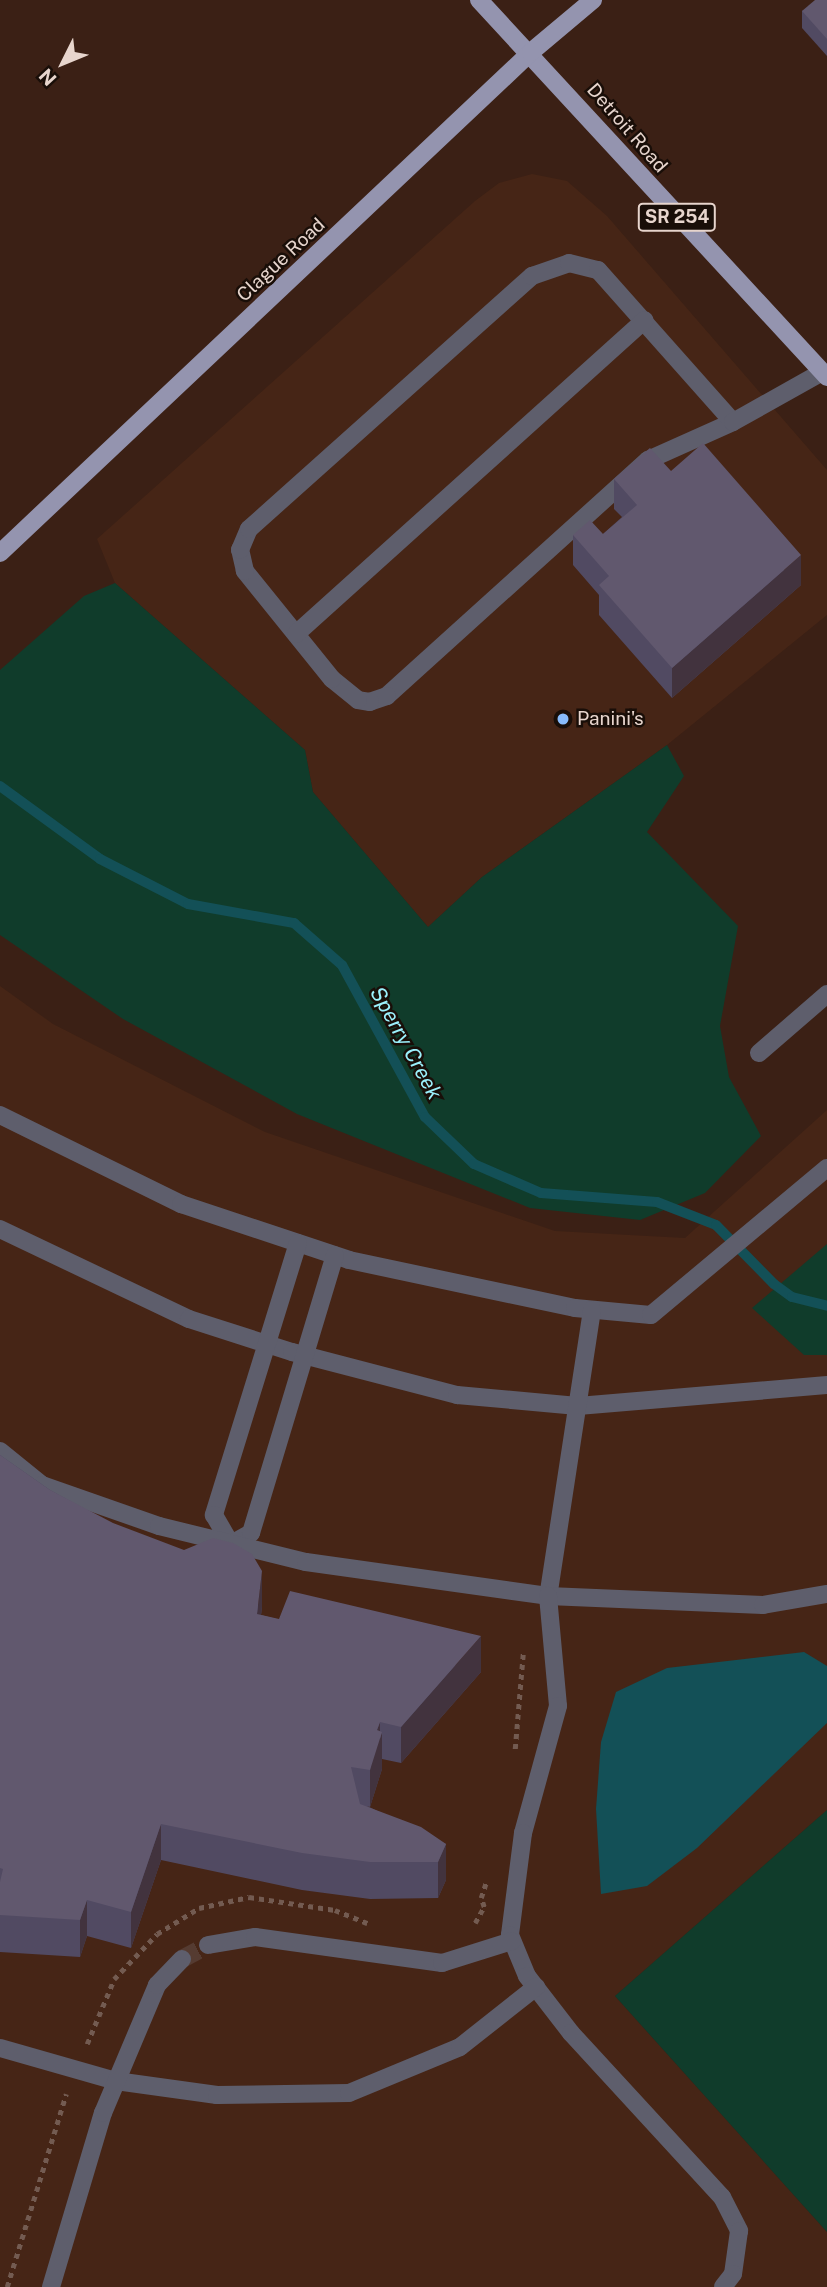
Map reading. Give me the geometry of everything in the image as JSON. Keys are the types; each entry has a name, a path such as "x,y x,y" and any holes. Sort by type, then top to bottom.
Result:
{"main road":[{"name":"Detroit Road","path":"479,0 531,52 716,261 825,375"},
{"name":"Clague Road","path":"0,553 531,52 593,0"}],"lane":[{"path":"733,422 598,270 569,263 532,276 447,348 249,529 240,550 245,571 332,679 358,700 387,696 648,460 733,422 825,375"},
{"path":"296,634 645,320"},
{"path":"759,1053 827,995"},
{"path":"0,1115 181,1204 335,1255 592,1310 651,1315 706,1272 827,1168"},
{"path":"0,1229 189,1319 304,1355 457,1395 578,1406 827,1385"},
{"path":"231,1544 214,1516 298,1243"},
{"path":"231,1544 251,1533 335,1255"},
{"path":"592,1310 548,1596 558,1706 523,1833 512,1941 536,1987 571,2033 722,2197 738,2231 733,2274 723,2287"},
{"path":"0,1451 42,1485 159,1527 306,1562 548,1596 763,1605 827,1594"},
{"path":"208,1945 255,1937 442,1963 512,1941"},
{"path":"51,2287 116,2081 157,1985 182,1959"},
{"path":"0,2048 116,2081 217,2095 349,2093 460,2048 536,1987"}],"shaded area":[{"path":"532,174 567,181 607,216 827,470 827,615 667,745 482,877 428,927 313,792 305,750 115,583 97,539 475,201 499,183"},
{"path":"0,986 53,1024 265,1132 555,1231 685,1238 827,1110 827,1810 615,1996 827,2232 827,2287 0,2287"}],"green space":[{"path":"115,583 305,750 313,792 428,927 482,877 667,745 684,776 647,832 738,926 720,1026 729,1077 761,1136 705,1193 640,1220 530,1208 297,1114 123,1019 0,935 0,670 84,596"},
{"path":"827,1244 827,1355 804,1355 752,1308"},
{"path":"827,1810 827,2232 615,1996"}],"water":[{"path":"804,1652 827,1666 827,1723 697,1848 647,1886 601,1894 596,1809 601,1742 616,1692 667,1668"}],"building":[{"path":"815,0 827,0 827,39 802,11"},
{"path":"703,443 801,555 672,668 599,585 609,576 573,535 590,520 603,534 637,505 614,479 650,448 671,471"},
{"path":"0,1455 50,1490 113,1523 184,1550 213,1538 233,1543 252,1554 262,1571 257,1614 279,1619 290,1591 481,1636 401,1727 380,1722 377,1730 382,1732 370,1770 351,1767 360,1804 421,1827 446,1844 438,1862 370,1862 302,1853 161,1824 131,1912 87,1900 80,1920 0,1915 0,1882 3,1869 0,1868"}],"waterway":[{"name":"Sperry Creek","path":"0,786 100,859 188,904 294,923 342,965 425,1117 474,1164 541,1193 657,1202 716,1225 774,1284 792,1297 827,1306"}],"tunnel":[{"path":"182,1959 208,1945"}],"place":[{"name":"Panini's","path":"563,719"}]}
